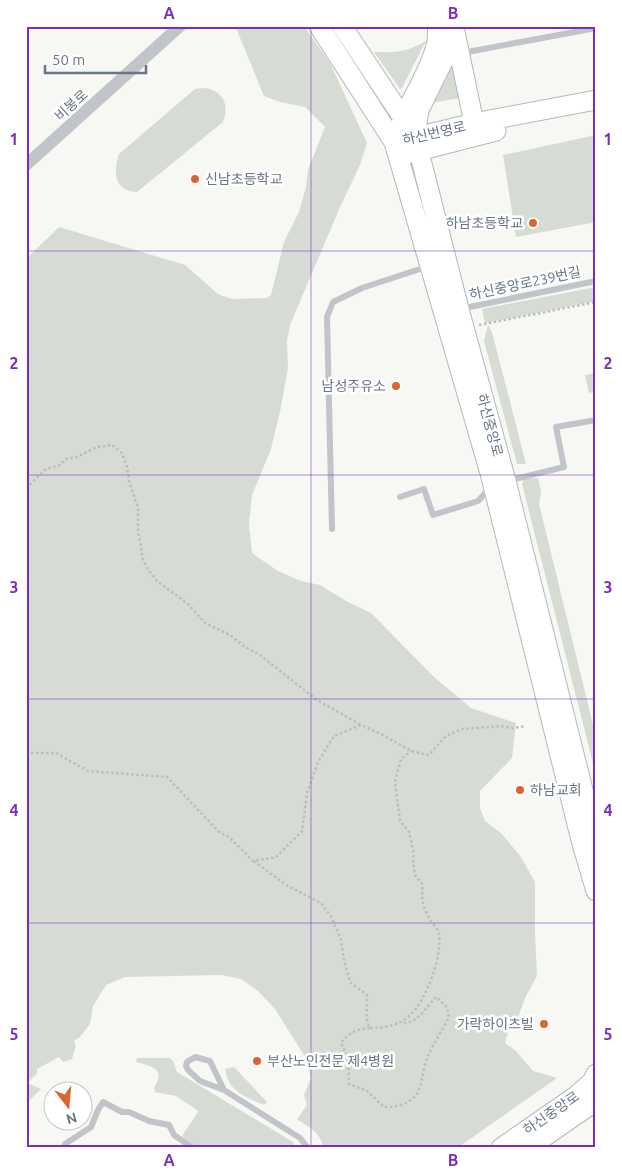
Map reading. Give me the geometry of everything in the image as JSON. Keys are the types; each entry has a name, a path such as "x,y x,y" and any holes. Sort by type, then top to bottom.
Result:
{"street":[{"name":"비봉로","path":"26,165 180,26"},
{"name":"하신중앙로","path":"319,26 396,149 439,264 499,483 592,839 596,891"},
{"name":"하신중앙로","path":"342,26 403,118 417,144 439,264"},
{"name":"하신번영로","path":"449,27 437,45 403,118 396,149 596,111"},
{"path":"449,27 460,54 474,123"},
{"path":"417,144 419,110 449,49 449,27"},
{"name":"하신번영로","path":"417,144 474,123 596,100"},
{"name":"하신중앙로","path":"501,1148 576,1096 592,1082 596,1074"},
{"name":"하신중앙로","path":"528,1148 596,1101"}],"lane":[{"path":"460,54 596,28"},
{"path":"332,529 327,318 333,302 362,288 439,264"},
{"name":"하신중앙로239번길","path":"452,311 596,281"},
{"path":"400,497 424,490 432,515 478,501 499,483 564,467 556,428 596,420"},
{"path":"224,1090 210,1061 195,1057 187,1062 186,1066 191,1074 224,1090 300,1138 308,1148"},
{"path":"64,1148 65,1144 91,1127 103,1102 122,1112 129,1112 149,1121 169,1125 174,1134 194,1148"}],"path":[{"path":"476,326 596,302"},
{"path":"26,488 46,469 97,447 112,445 122,453 138,508 138,530 143,560 157,581 188,604 205,623 230,635 245,647 260,655 317,700 411,751 429,755 446,736 462,729 526,726"},
{"path":"254,861 276,857 302,831 306,793 318,762 334,736 361,725"},
{"path":"400,1023 409,1024 416,1020 436,997 447,1007 449,1017 433,1044 422,1071 421,1082 415,1096 403,1104 384,1108 367,1091 349,1084 348,1058 341,1044 346,1036 359,1029 385,1028 400,1023 411,1016 417,1008 436,968 439,942 438,931 424,910 423,885 415,875 414,854 409,832 400,821 398,814 399,803 395,782 401,760 411,751"},
{"path":"26,753 56,753 88,772 167,777 220,832 229,837 254,861 286,885 321,903 332,918 343,947 344,960 350,982 367,995 366,1022 370,1028"}],"shaded area":[{"path":"214,26 304,26 330,63 367,143 360,165 290,325 287,341 288,368 280,412 271,449 252,495 249,524 252,553 278,571 301,581 320,585 346,601 371,613 434,677 471,708 516,723 512,758 480,791 480,808 485,821 501,833 521,857 535,882 537,976 526,996 517,1020 508,1032 505,1043 516,1051 533,1071 557,1078 457,1148 323,1148 317,1134 297,1119 307,1105 304,1095 311,1078 307,1060 275,1009 258,991 241,979 221,975 125,977 106,985 93,1006 90,1024 80,1037 74,1041 76,1045 72,1059 63,1062 59,1057 37,1069 37,1074 27,1083 41,1089 29,1101 26,1100 26,259 59,227 185,265 218,294 232,299 267,298 271,295 284,242 299,212 306,187 308,170 325,127 305,107 280,102 264,96 236,28 213,28"},
{"path":"426,41 400,89 374,52 401,51 413,48"},
{"path":"452,57 461,98 430,103"},
{"path":"206,88 218,93 224,100 226,110 223,122 137,192 124,188 117,179 116,174 119,154 195,89"},
{"path":"596,135 596,222 516,237 503,155"},
{"path":"596,287 596,301 485,323 482,309"},
{"path":"488,325 492,332 526,464 517,464 484,341"},
{"path":"596,373 596,391 589,393 585,375"},
{"path":"538,478 541,491 539,504 596,737 596,775 522,484 523,479"},
{"path":"137,1058 170,1058 177,1072 293,1142 294,1148 197,1148 182,1136 198,1112 197,1110 176,1096 155,1092 154,1088 158,1072 152,1067 136,1062"},
{"path":"234,1067 267,1102 264,1105 244,1096 230,1083 225,1069"}],"place":[{"name":"신남초등학교","path":"195,179"},
{"name":"하남초등학교","path":"533,223"},
{"name":"남성주유소","path":"396,386"},
{"name":"하남교회","path":"520,790"},
{"name":"가락하이츠빌","path":"544,1024"},
{"name":"부산노인전문 제4병원","path":"257,1061"}]}
